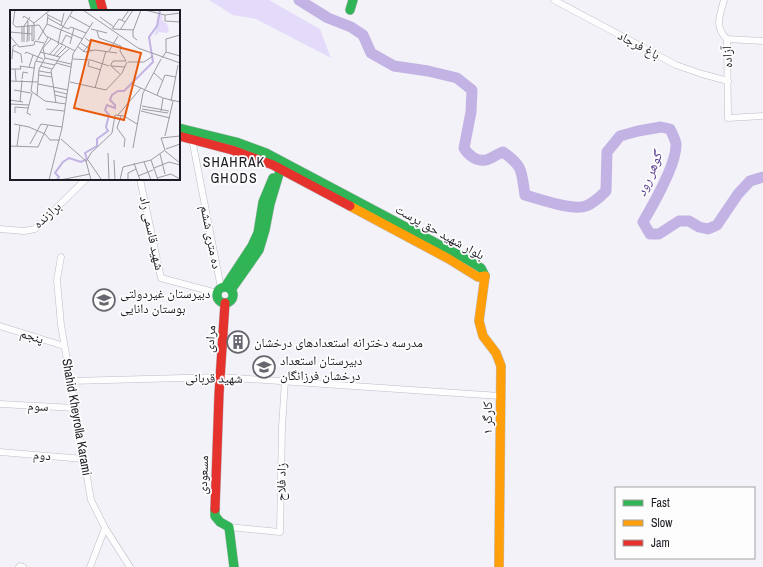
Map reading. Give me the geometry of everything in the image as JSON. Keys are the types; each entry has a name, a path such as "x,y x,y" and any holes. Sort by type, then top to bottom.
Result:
{"street":[{"path":"94,0 96,10"},
{"path":"100,0 102,10"},
{"path":"350,10 353,0"},
{"name":"باغ فرجاد","path":"554,0 676,65 728,81"},
{"name":"آزاده","path":"724,0 718,25 722,35 726,39 728,118 763,116"},
{"path":"726,39 763,41"},
{"name":"بلوار شهید حق پرست","path":"180,128 194,131 232,150 282,165 392,224 478,277 485,276"},
{"name":"بلوار شهید حق پرست","path":"180,136 217,142"},
{"name":"ده متری ششم","path":"192,139 224,289"},
{"path":"224,289 232,295 231,299 225,303 217,298 224,289 259,250 266,203 276,173 282,165"},
{"name":"برازنده","path":"0,229 24,231 34,229 85,180"},
{"name":"شهید قاسمی راد","path":"140,180 161,278 224,289"},
{"name":"Shahid Kheyrolla Karami","path":"61,257 57,280 64,346 91,500 105,528 130,567"},
{"name":"کارگر ۱","path":"485,276 479,321 483,336 496,353 501,366 499,567"},
{"name":"مرادی","path":"220,376 225,303"},
{"name":"پنجم","path":"0,326 64,346"},
{"name":"شهید قربانی","path":"71,381 220,376 500,396"},
{"name":"مسعودی","path":"220,376 215,516 220,522 229,527"},
{"name":"زاد فلاح","path":"229,527 280,532 282,427 285,381"},
{"name":"سوم","path":"0,404 76,408"},
{"name":"دوم","path":"0,452 84,459"},
{"path":"229,527 234,567"},
{"path":"90,567 105,528"}],"shaded area":[{"path":"209,0 269,0 320,29 331,58 256,19 233,15"}],"waterway":[{"name":"گوهر رود","path":"299,0 328,18 351,27 363,35 371,53 394,66 428,71 457,78 472,90 471,112 464,148 470,155 479,160 488,159 503,152 510,157 518,166 522,175 525,195 565,206 580,207 589,205 597,200 606,191 607,152 620,136 661,127 670,129 676,144 673,162 669,173 643,222 650,234 659,234 679,221 689,221 699,227 708,229 717,225 738,194 750,181 763,177"}],"traffic: fast":[{"path":"93,0 96,10"},
{"path":"350,10 353,0"},
{"path":"180,128 236,142 266,153 466,259 481,268 485,276"},
{"path":"231,290 259,250 270,204 282,164"},
{"path":"225,287 252,246 258,233 263,202 273,178"},
{"path":"225,287 232,292 233,295 228,302 225,303 218,298 217,295 222,288 225,287"},
{"path":"215,509 215,516 220,522 229,527 234,567"}],"traffic: slow":[{"path":"350,206 449,259 478,277 485,276"},
{"path":"485,276 479,321 483,336 496,353 501,366 499,567"}],"traffic: jam":[{"path":"100,0 103,10"},
{"path":"180,136 232,150 273,165 350,206"},
{"path":"215,509 219,394 225,303"}],"place":[{"name":"دبیرستان غیردولتی بوستان دانایی","path":"104,300"},
{"name":"مدرسه دخترانه استعدادهای درخشان","path":"238,342"},
{"name":"دبیرستان استعداد درخشان فرزانگان","path":"264,367"}],"district":[{"name":"SHAHRAK GHODS","path":"234,170"}]}
